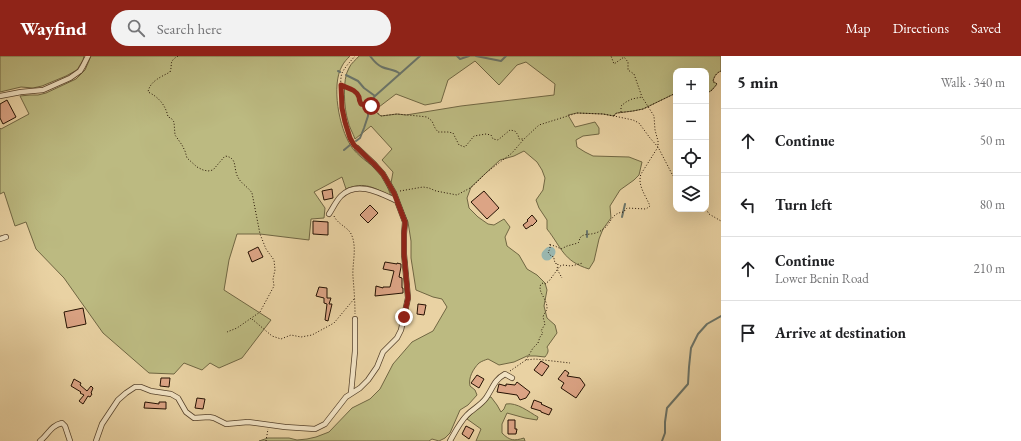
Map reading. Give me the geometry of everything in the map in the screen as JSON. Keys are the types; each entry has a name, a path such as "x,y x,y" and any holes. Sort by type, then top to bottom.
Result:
{"street":[{"path":"0,96 16,92 43,90 70,78 80,71 88,56"},
{"path":"96,441 102,424 109,412 118,400 135,388 141,387 151,391 171,394 178,398 186,412 194,418 210,417 226,424 248,422 314,429 325,424 332,417 340,403 368,380 377,367 383,352 397,338 401,330 408,298 404,254 405,222 394,193 383,174 357,148"},
{"path":"330,212 340,197 346,192 355,188 376,191 397,201"},
{"path":"0,239 6,237"},
{"path":"351,393 355,351 355,319"},
{"path":"450,441 463,420 485,398 495,382 505,374 512,378"},
{"path":"40,441 52,428 62,423 65,426 70,441"}],"path":[{"path":"178,56 172,60 170,64 170,72 155,80 149,87 148,92 154,95 167,112 168,117 174,122 175,135 182,145 187,158 197,167 208,171 213,170 225,156 234,160 239,179 249,188 252,193 260,234 266,249 274,260 274,286 260,312 232,331 227,332"},
{"path":"355,56 344,68 341,76 341,85 342,108 345,122 350,138 357,148"},
{"path":"562,278 557,268 558,264 556,264 554,257 548,252 550,244 561,249 578,243 580,237 583,235 594,234 602,231 613,217 618,213 624,212 626,208 646,209 650,206 644,195 640,178 658,147 654,116 642,97 634,74 628,70 628,62 624,57 614,64 611,56"},
{"path":"709,93 717,84 713,82 713,79 721,72"},
{"path":"341,85 354,90 359,96 361,104 368,104 381,116 397,114 426,117 432,121 438,132 453,133 458,145 465,147 474,136 486,134 491,136 493,139 498,140 510,130 515,131 519,139 524,139"},
{"path":"614,116 615,114 633,111 649,106 673,94"},
{"path":"621,113 621,106 626,102 642,97"},
{"path":"394,193 422,187 457,195 472,187 487,172 512,153 539,125 577,113 603,114 634,120 639,123 658,147 673,176"},
{"path":"330,212 340,225 349,231 352,235 354,243 353,276 355,319"},
{"path":"708,212 721,221"},
{"path":"505,374 526,360 543,333 541,331 545,324 543,317 547,308 545,298 541,293 539,286 542,283 545,284 548,282 560,266 571,266 582,263"},
{"path":"252,318 272,336 281,339 290,336 301,337 312,335 334,324 354,299"},
{"path":"526,360 535,359 570,363"},
{"path":"266,441 269,425"}],"shaded area":[{"path":"0,56 84,56 77,70 66,76 42,86 33,88 21,87 0,92"},
{"path":"91,56 350,56 342,66 337,84 338,106 343,129 354,150 380,173 391,196 369,186 359,186 346,189 342,177 314,192 325,208 324,218 311,219 309,240 260,234 237,234 229,260 224,290 271,320 242,358 219,368 210,363 202,370 184,363 174,374 149,373 103,333 64,278 36,249 26,222 15,226 4,192 0,194 0,128 1,129 29,114 20,96 46,93 76,79 85,70"},
{"path":"359,56 721,56 721,71 713,80 717,84 709,92 709,68 673,68 673,94 643,109 617,113 614,116 577,113 568,115 575,127 595,122 599,128 599,134 583,136 576,140 577,147 593,156 629,157 642,162 639,175 620,190 610,206 611,218 603,229 594,261 589,269 580,266 568,258 547,229 547,220 539,208 536,200 543,190 545,178 537,162 524,151 500,160 471,187 467,198 469,208 488,224 494,225 504,219 510,227 505,237 507,246 519,255 527,269 537,275 545,283 547,290 544,306 547,318 555,325 557,333 547,347 548,352 545,357 527,356 514,362 499,365 488,359 479,363 470,377 470,386 475,390 477,395 468,405 460,410 450,433 445,438 439,441 432,439 429,441 259,441 268,438 289,438 297,440 307,439 329,432 352,408 370,399 380,389 393,364 412,342 433,331 447,307 442,299 416,290 411,258 411,241 408,222 391,183 393,172 382,160 392,149 371,126 355,139 349,126 345,102 345,79 352,63","holes":["475,61 499,85 517,65 526,62 555,84 554,95 461,106 406,115 397,114 381,116 375,110 396,94 425,105 441,102 448,80"]},
{"path":"488,397 491,397 501,412 506,404 514,404 538,417 537,420 507,413 502,424 502,433 507,438 515,440 524,438 525,441 476,441 481,429 467,419"}],"building":[{"path":"7,100 16,117 3,124 0,118 0,104"},
{"path":"332,189 333,198 324,200 322,191"},
{"path":"484,191 499,208 487,219 471,202"},
{"path":"370,205 378,213 368,223 360,215"},
{"path":"532,215 537,221 526,229 523,225"},
{"path":"313,221 328,222 328,235 313,234"},
{"path":"258,247 263,257 252,262 248,252"},
{"path":"385,262 401,264 399,277 402,278 403,293 375,296 376,286 383,288 390,287 394,271 383,269"},
{"path":"319,287 327,288 327,298 331,298 329,304 332,304 328,321 325,320 327,304 324,303 324,298 316,296"},
{"path":"418,304 426,305 424,315 417,314"},
{"path":"83,308 86,324 67,328 64,312"},
{"path":"541,361 549,366 542,376 534,370"},
{"path":"565,370 569,373 567,376 580,378 585,385 576,398 561,388 564,383 558,379"},
{"path":"477,375 484,379 479,388 471,383"},
{"path":"161,378 170,378 169,387 160,386"},
{"path":"74,379 81,383 80,385 87,391 91,386 93,388 92,394 90,397 88,396 83,404 79,401 84,395 71,386"},
{"path":"517,382 530,392 526,398 520,400 517,395 497,392 499,384 506,386 506,384 515,385"},
{"path":"197,398 205,399 203,409 195,408"},
{"path":"534,400 552,409 549,415 531,408"},
{"path":"145,402 159,404 159,402 166,402 166,409 144,408"},
{"path":"508,420 515,420 515,429 517,429 516,434 508,434"},
{"path":"466,426 474,430 469,439 462,434"}],"waterway":[{"path":"370,56 380,66 396,71 400,74"},
{"path":"356,141 360,138 368,116 368,104 420,56"},
{"path":"457,56 460,59 469,56"},
{"path":"476,56 501,61 506,56"},
{"path":"346,75 358,81 364,88 375,96"},
{"path":"344,150 350,145"},
{"path":"622,217 625,204"},
{"path":"587,231 587,237"},
{"path":"547,255 550,252"},
{"path":"662,441 665,433 667,408 688,384 691,348 698,334 707,324 721,316"}],"route":[{"path":"371,106 368,104 361,104 359,96 354,90 341,85 342,108 350,138 354,145 383,174 394,193 405,222 404,254 408,298 404,317"}]}
